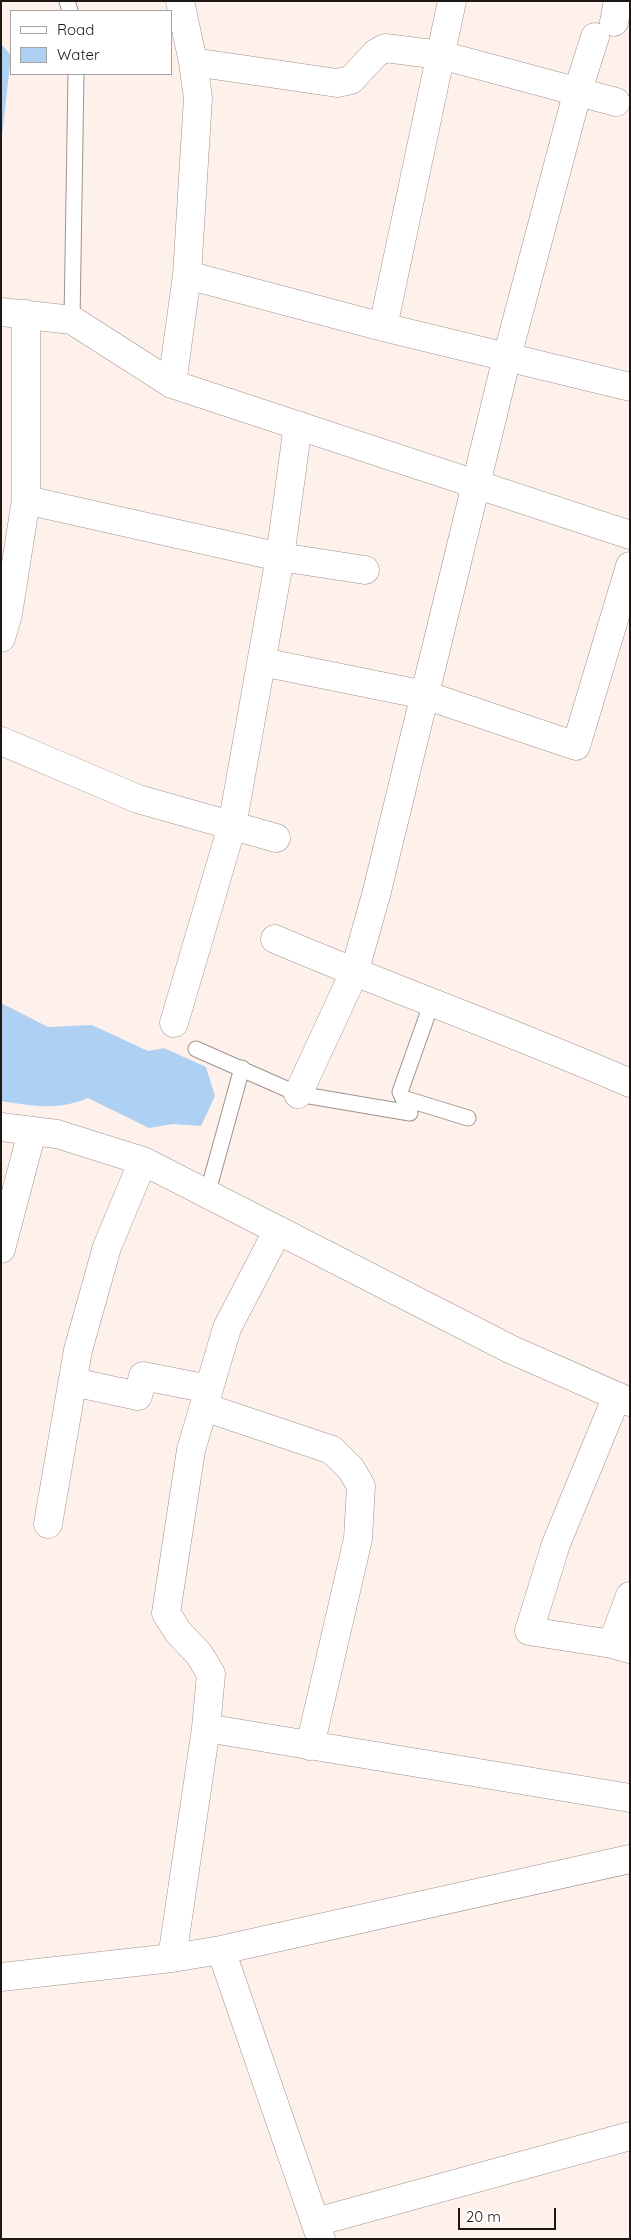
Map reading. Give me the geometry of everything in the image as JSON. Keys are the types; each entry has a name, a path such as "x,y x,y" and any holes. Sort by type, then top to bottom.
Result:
{"street":[{"path":"172,384 186,275 198,98 193,62 180,1"},
{"path":"383,327 452,1"},
{"path":"298,1094 354,973 376,895 507,357 578,90 609,20"},
{"path":"193,62 337,83 351,80 376,53 384,48 441,55 578,90 616,102"},
{"path":"186,275 383,327 630,387"},
{"path":"1,638 8,614 26,500 14,313 72,320 172,384 630,535"},
{"path":"174,1023 232,826 280,557 298,425"},
{"path":"26,500 280,557 365,570"},
{"path":"262,662 425,695 576,746 630,566"},
{"path":"1,741 138,799 276,838"},
{"path":"275,939 354,973 432,1002 630,1083"},
{"path":"1,1127 57,1134 143,1161 510,1349 623,1399 556,1544 529,1631 621,1647 630,1596"},
{"path":"1,1250 32,1132"},
{"path":"48,1524 78,1350 107,1247 143,1161"},
{"path":"172,1958 206,1728 211,1674 199,1654 178,1632 166,1613 191,1450 206,1398 227,1328 278,1230"},
{"path":"73,1382 138,1396 143,1376 206,1398 332,1450 351,1468 360,1486 358,1539 310,1746"},
{"path":"206,1728 630,1798"},
{"path":"1,1977 172,1958 221,1950 630,1859"},
{"path":"221,1950 319,2230 630,2136"}],"lane":[{"path":"72,320 76,75"},
{"path":"196,1049 298,1094 410,1113 400,1092 432,1002"},
{"path":"207,1195 242,1068"},
{"path":"403,1098 468,1118"}],"water":[{"path":"1,44 10,54 10,64 1,145"},
{"path":"1,1003 48,1027 92,1025 148,1051 164,1048 206,1067 215,1096 201,1126 173,1124 149,1128 88,1098 56,1106 35,1106 1,1101"}]}
